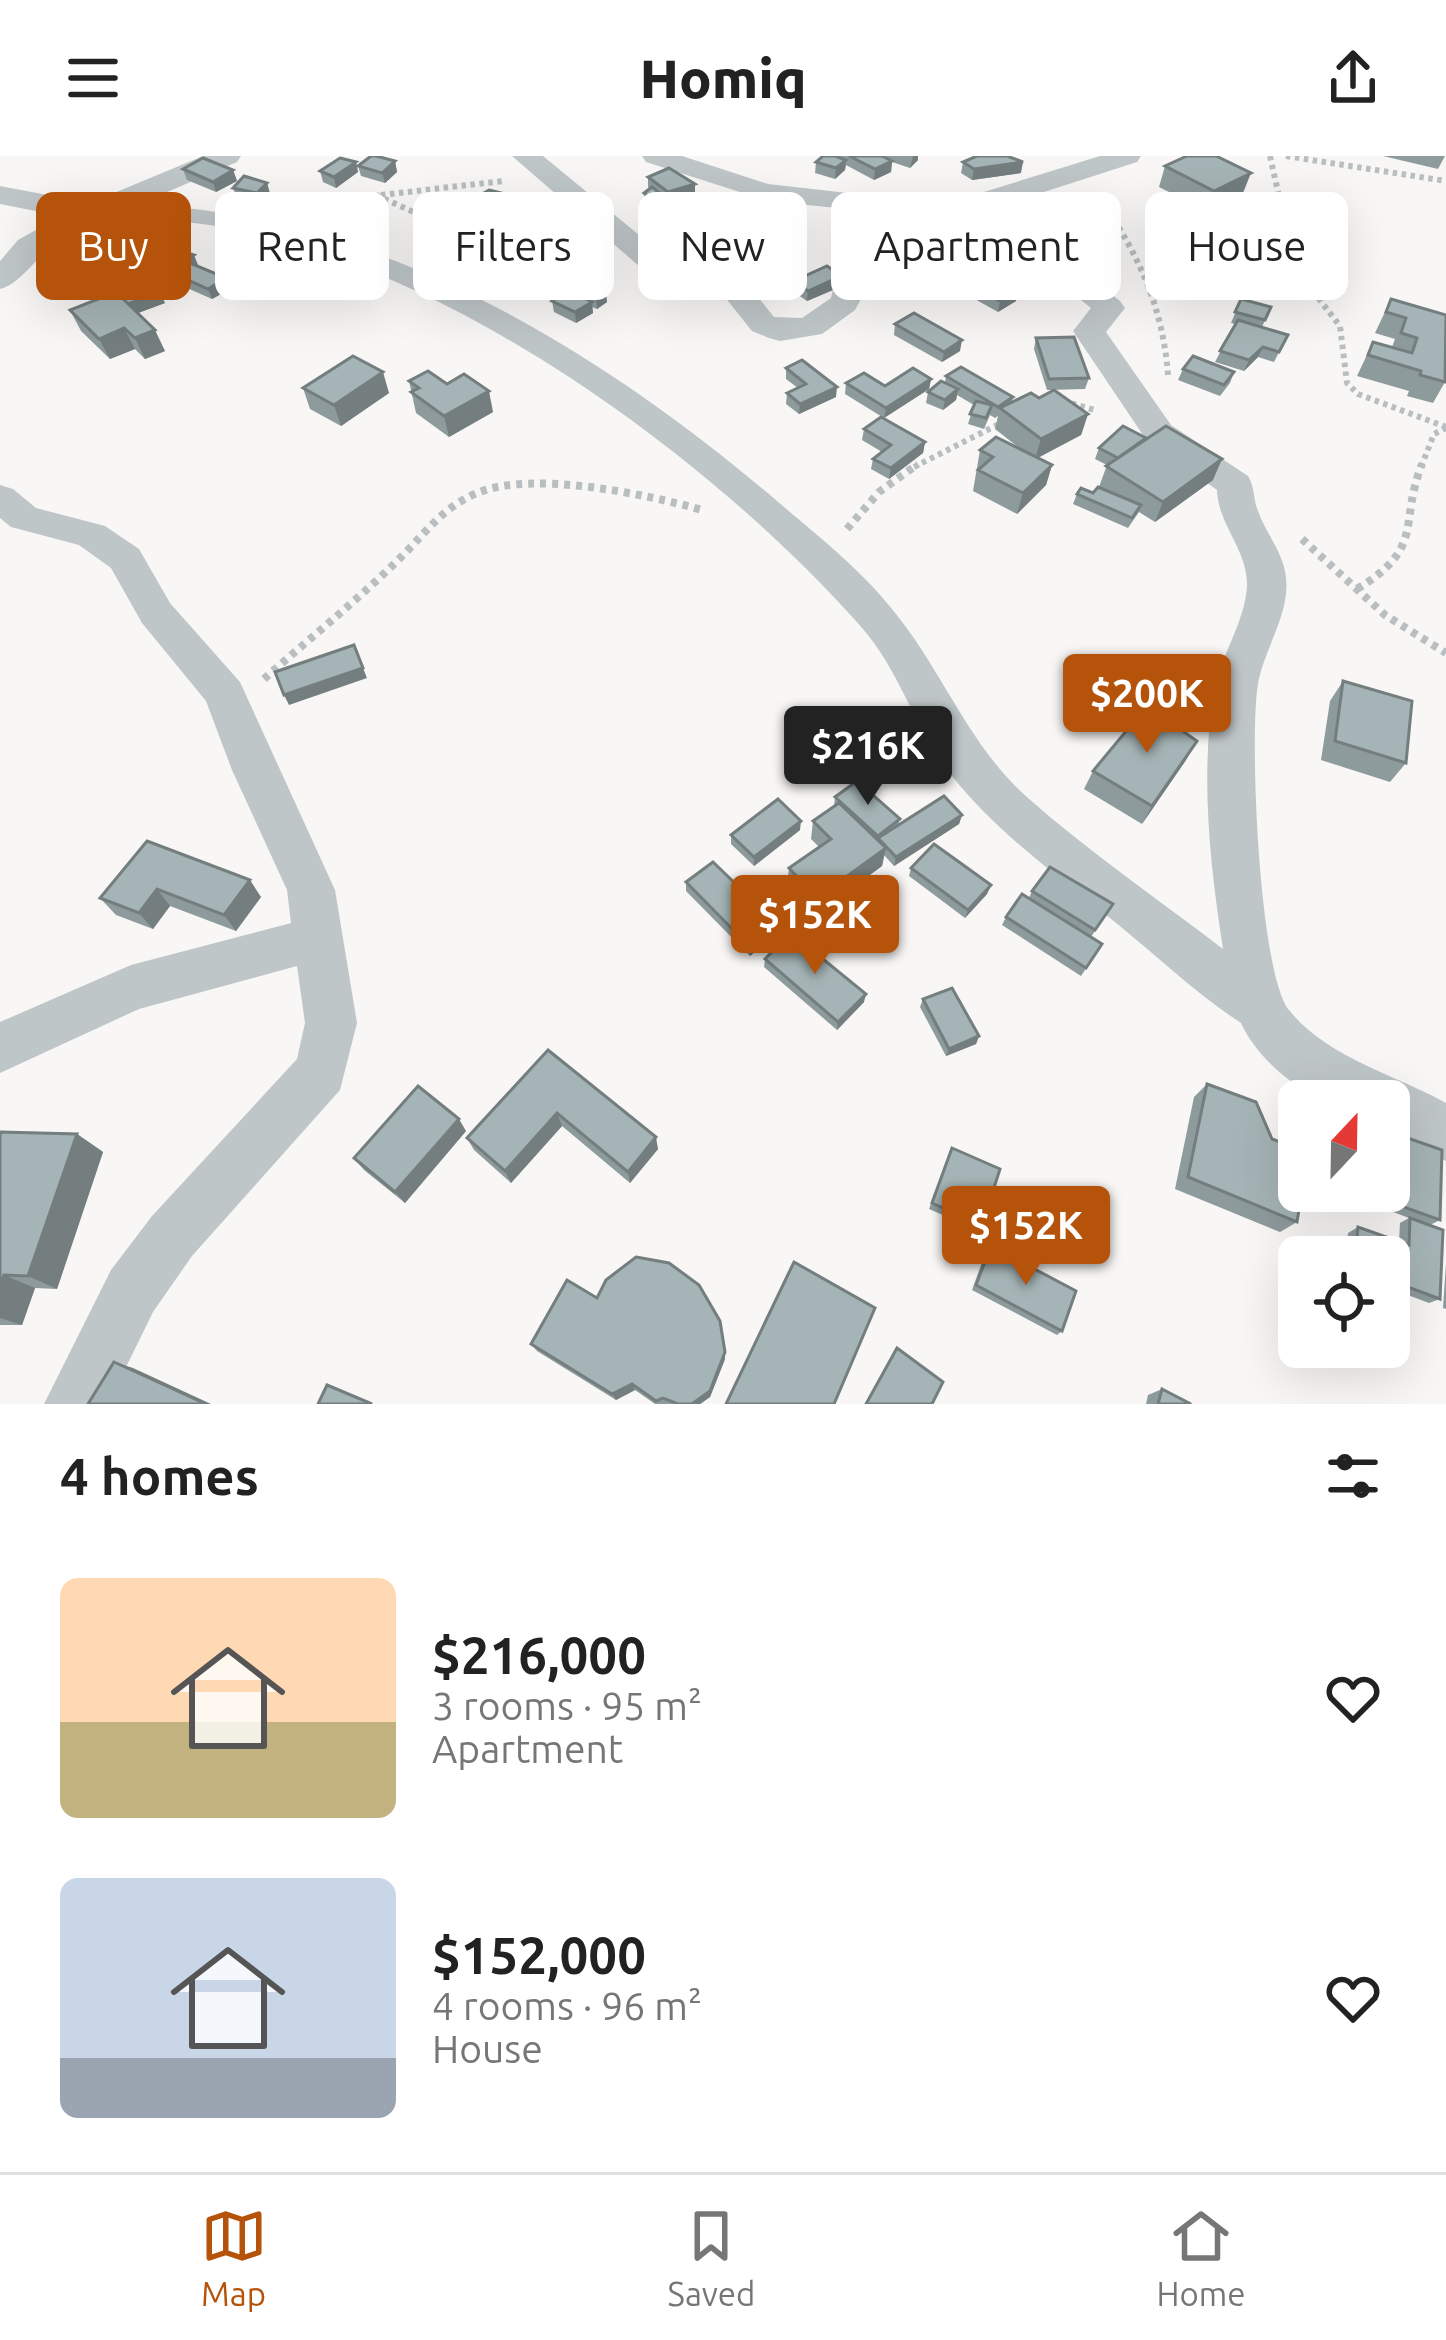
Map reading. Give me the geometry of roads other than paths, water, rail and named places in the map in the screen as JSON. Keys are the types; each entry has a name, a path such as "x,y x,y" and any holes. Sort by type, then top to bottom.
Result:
{"street":[{"path":"138,192 227,156"},
{"path":"656,156 752,189 831,199"},
{"path":"1016,192 1126,156"},
{"path":"521,167 650,260 728,279 763,324 780,331 812,327 845,300"},
{"path":"0,196 36,203"},
{"path":"191,215 283,231 418,281 640,408 837,576 880,623 926,690 964,760 1011,811 1256,1005 1267,1024 1309,1059 1446,1133"},
{"path":"0,280 36,242"},
{"path":"1100,300 1108,308 1089,331 1159,433 1235,485 1233,505 1263,551 1267,592 1239,672 1229,748 1243,916 1256,1005"},
{"path":"0,498 24,518 92,535 125,559 147,601 225,694 311,890 331,1023 321,1072 172,1236 132,1291 75,1404"},
{"path":"0,1048 131,988 315,939"}]}
